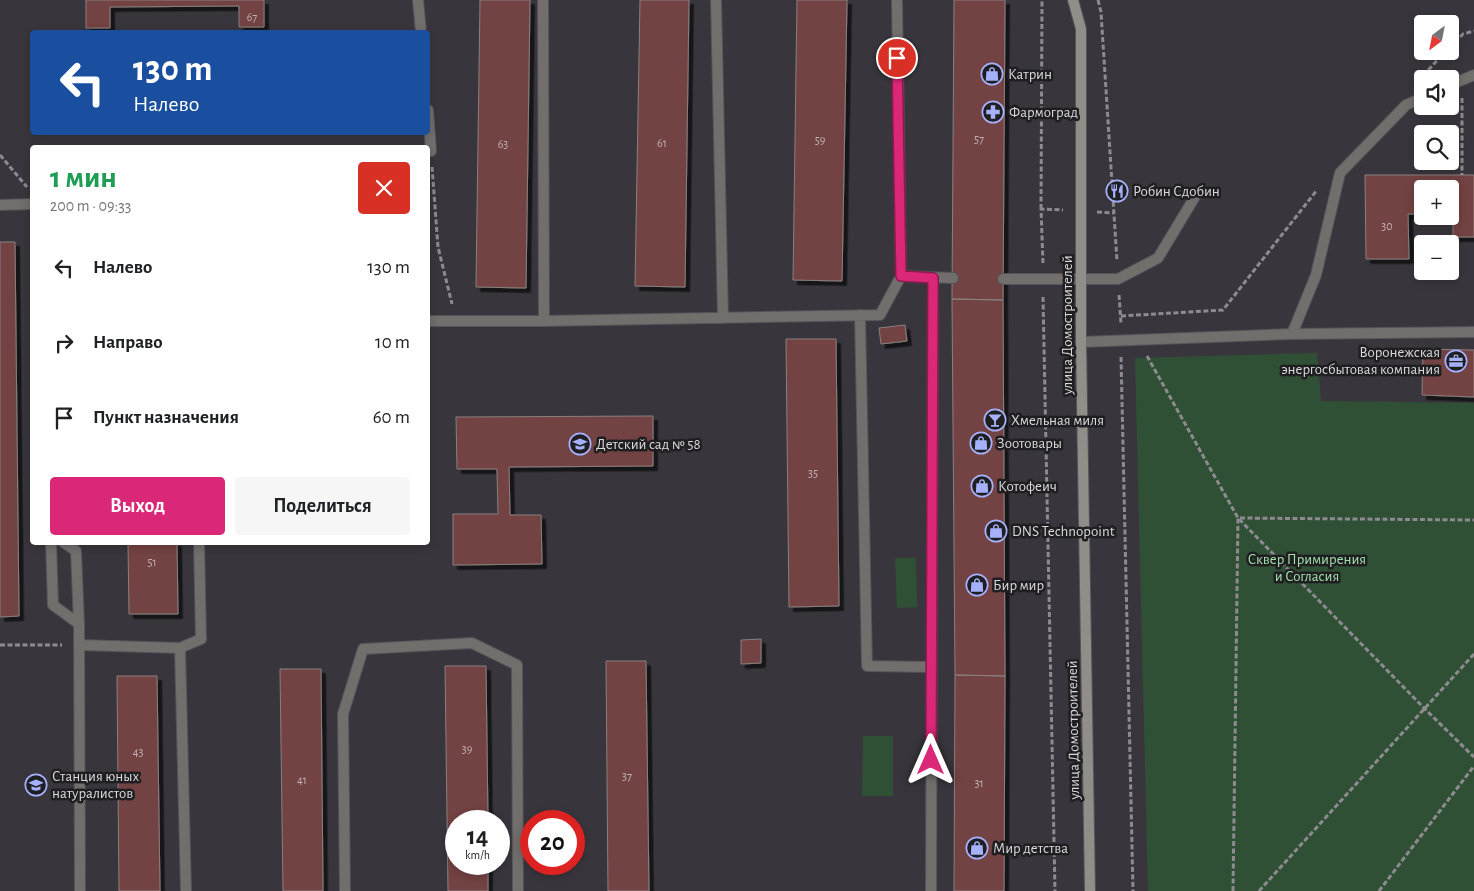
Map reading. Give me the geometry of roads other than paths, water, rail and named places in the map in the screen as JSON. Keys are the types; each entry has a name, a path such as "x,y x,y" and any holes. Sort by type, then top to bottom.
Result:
{"street":[{"name":"улица Домостроителей","path":"1073,0 1081,29 1081,342 1090,891"}],"lane":[{"path":"418,0 421,30"},
{"path":"543,0 544,321"},
{"path":"716,0 723,318"},
{"path":"430,321 544,321 880,315 901,276 897,0"},
{"path":"1459,81 1474,75"},
{"path":"1292,334 1316,275 1340,173 1406,105 1414,102"},
{"path":"430,135 431,151"},
{"path":"1003,279 1118,280 1158,258 1196,195"},
{"path":"0,205 30,204"},
{"path":"901,276 953,278"},
{"path":"931,891 933,278"},
{"path":"860,315 867,666 932,667"},
{"path":"1081,342 1292,334 1474,332"},
{"path":"51,545 53,606 79,624"},
{"path":"67,545 76,551 79,624 80,891"},
{"path":"79,645 180,648 201,639 199,545"},
{"path":"345,891 343,714 363,649 472,643 517,665 518,891"},
{"path":"180,648 186,891"}],"place":[{"name":"Катрин","path":"992,74"},
{"name":"Фармоград","path":"993,112"},
{"name":"Робин Сдобин","path":"1117,191"},
{"name":"Воронежская энергосбытовая компания","path":"1456,361"},
{"name":"Хмельная миля","path":"995,420"},
{"name":"Зоотовары","path":"981,443"},
{"name":"Детский сад № 58","path":"580,444"},
{"name":"Котофеич","path":"982,486"},
{"name":"DNS Technopoint","path":"996,531"},
{"name":"Бир мир","path":"977,585"},
{"name":"Станция юных натуралистов","path":"36,785"},
{"name":"Мир детства","path":"977,848"}],"park label":[{"name":"Сквер Примирения и Согласия","path":"1307,568"}]}
